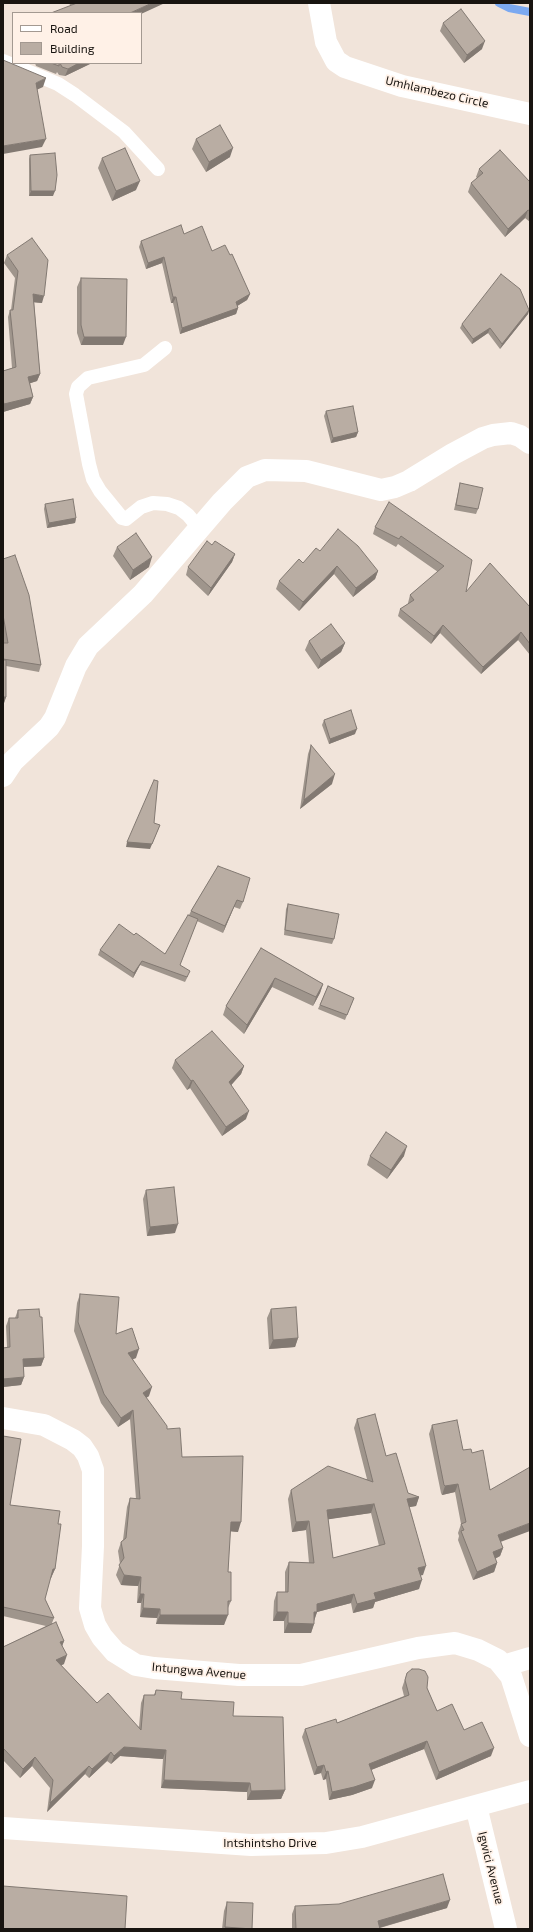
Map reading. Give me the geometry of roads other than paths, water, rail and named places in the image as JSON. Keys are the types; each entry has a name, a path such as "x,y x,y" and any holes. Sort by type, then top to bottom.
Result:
{"street":[{"name":"Umhlambezo Circle","path":"319,3 326,42 336,61 345,66 402,86 530,114"},
{"path":"3,776 13,761 49,727 55,718 76,666 88,646 143,594 222,502 247,477 265,470 306,471 381,490 395,487 409,481 453,454 483,438 511,433 520,436 530,443"},
{"name":"Intungwa Avenue","path":"3,1418 24,1421 51,1428 73,1440 82,1447 88,1456 93,1470 93,1546 90,1608 94,1625 102,1637 115,1652 136,1665 154,1668 239,1675 300,1675 418,1648 455,1643 478,1650 498,1660 503,1666 511,1676 530,1736"},
{"path":"503,1666 530,1658"},
{"name":"Intshintsho Drive","path":"3,1828 251,1845 326,1843 362,1837 530,1791"},
{"name":"Igwici Avenue","path":"476,1806 506,1929"}],"lane":[{"path":"12,64 58,84 75,95 124,132 158,169"},
{"path":"165,348 140,367 88,378 81,382 76,394 93,478 108,502 122,518 126,519 141,507 153,503 167,504 179,508 188,515 199,528"}],"waterway":[{"path":"499,3 509,8 530,12"}]}
